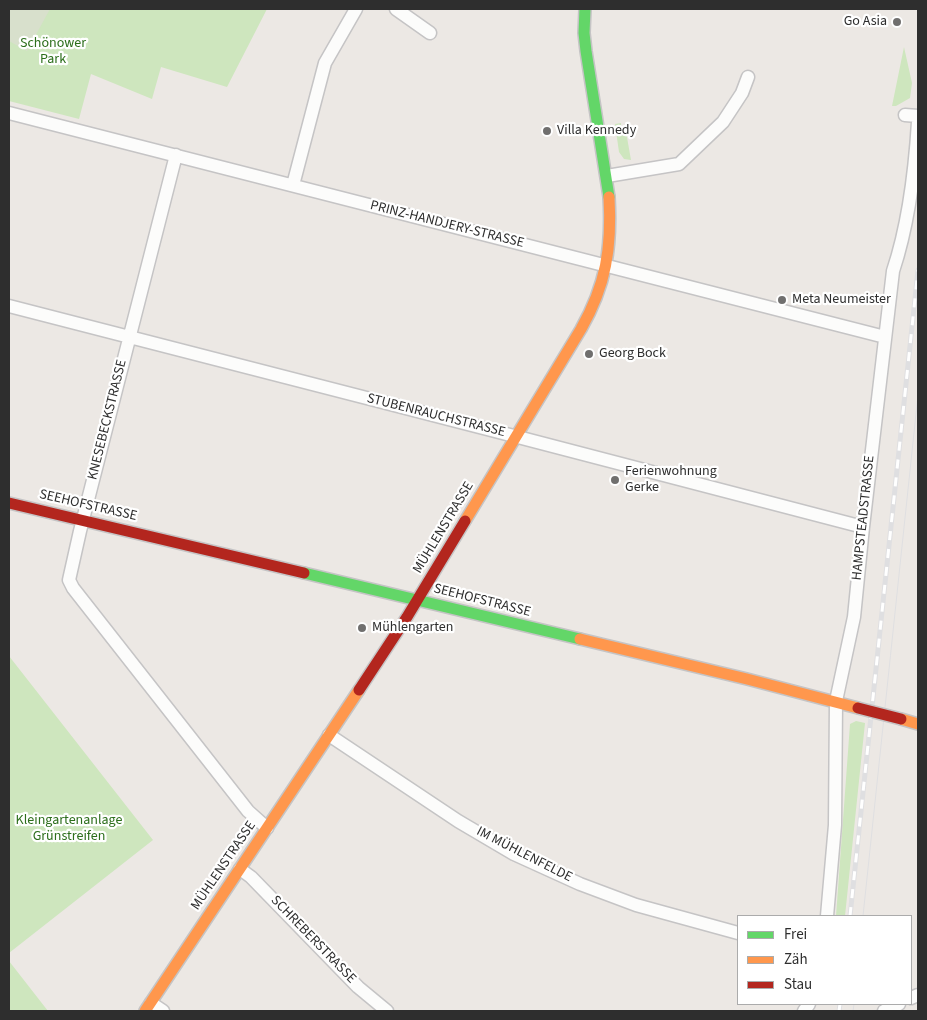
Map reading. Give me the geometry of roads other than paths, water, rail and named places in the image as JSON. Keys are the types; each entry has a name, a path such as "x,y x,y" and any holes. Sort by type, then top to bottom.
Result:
{"street":[{"path":"293,185 325,63 356,9"},
{"path":"396,9 430,33"},
{"name":"MÜHLENSTRASSE","path":"148,1007 418,600 585,322 602,286 611,227 607,176 586,51 585,9"},
{"path":"607,176 679,164 723,122 742,93 748,77"},
{"name":"PRINZ-HANDJERY-STRASSE","path":"9,112 885,337"},
{"path":"905,115 918,116"},
{"name":"HAMPSTEADSTRASSE","path":"826,915 835,825 836,701 854,617 893,271 900,250 916,161 918,122"},
{"name":"KNESEBECKSTRASSE","path":"176,155 82,520 69,574 70,583 248,811 267,828"},
{"name":"STUBENRAUCHSTRASSE","path":"9,306 516,436 863,528"},
{"name":"SEEHOFSTRASSE","path":"9,503 836,701 918,724"},
{"name":"IM MÜHLENFELDE","path":"329,735 458,821 514,854 580,884 636,905 737,933"},
{"name":"SCHREBERSTRASSE","path":"240,869 252,877 358,987 387,1011"},
{"path":"884,1011 897,1005"},
{"path":"148,1007 163,1011"}],"tram line":[{"path":"863,915 918,395"},
{"path":"853,1011 854,1005"}],"railway":[{"path":"850,915 918,270"},
{"path":"839,1011 840,1005"}],"place":[{"name":"Go Asia","path":"897,22"},
{"name":"Villa Kennedy","path":"547,131"},
{"name":"Meta Neumeister","path":"782,300"},
{"name":"Georg Bock","path":"589,354"},
{"name":"Ferienwohnung Gerke","path":"615,480"},
{"name":"Mühlengarten","path":"362,628"}],"park label":[{"name":"Schönower Park","path":"53,52"},
{"name":"Kleingartenanlage Grünstreifen","path":"69,830"}]}
